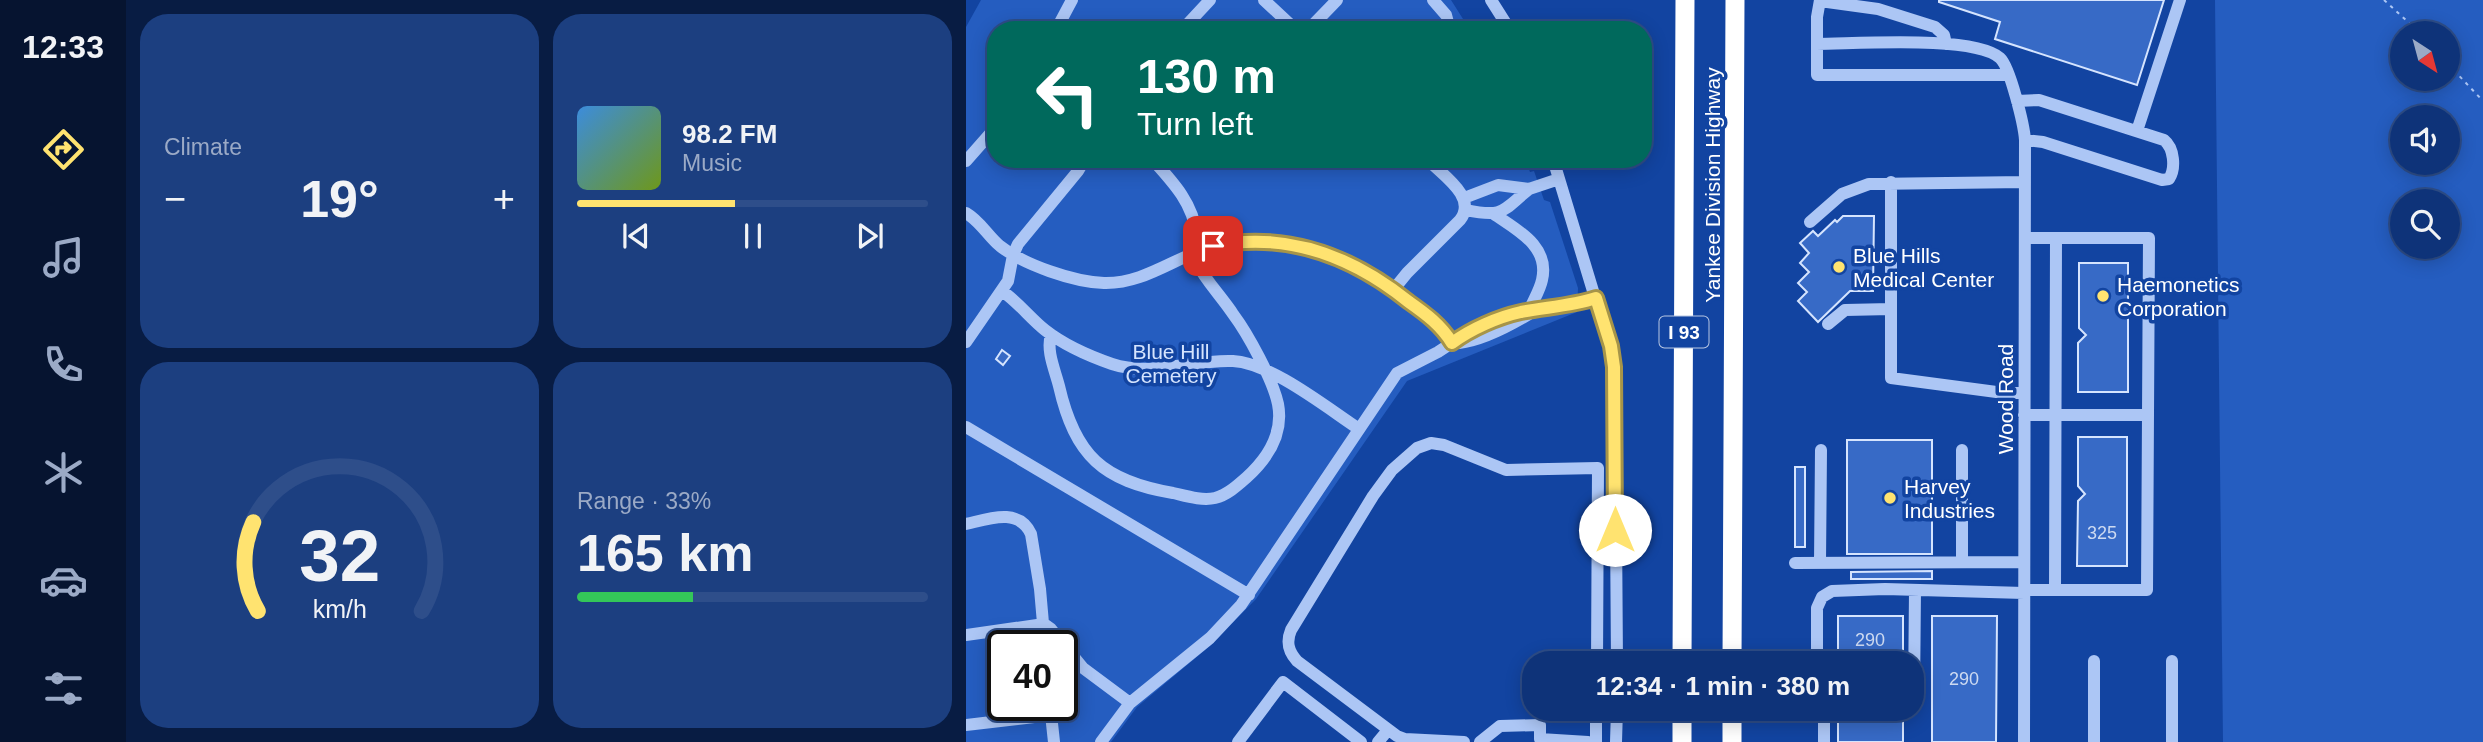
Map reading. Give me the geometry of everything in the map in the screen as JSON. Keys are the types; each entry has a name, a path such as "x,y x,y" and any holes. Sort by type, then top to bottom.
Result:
{"highway":[{"name":"Yankee Division Highway","path":"1682,651 1685,0"},
{"name":"Yankee Division Highway","path":"1732,651 1735,0"},
{"path":"1682,721 1682,742"},
{"path":"1732,721 1732,742"}],"street":[{"path":"1061,21 1072,0"},
{"path":"1190,21 1210,0"},
{"path":"1264,0 1286,21"},
{"path":"1317,21 1338,0"},
{"path":"1433,0 1446,15 1448,21"},
{"path":"1491,0 1504,21"},
{"path":"1817,44 1965,45 1996,55 2004,63 2008,75 1817,75 1817,44 1817,17 1821,0 1878,9 1935,27 1944,35 1946,44"},
{"path":"2137,131 2180,0"},
{"name":"Wood Road","path":"2008,75 2024,127 2025,140 2024,742"},
{"path":"2017,101 2039,100 2164,140 2170,145 2173,170 2169,179 2161,180 2043,142 2025,140"},
{"path":"966,161 987,137"},
{"path":"966,342 1010,277 1013,255 1022,238 1080,168"},
{"path":"1051,334 1050,351 1064,408 1073,431 1092,457 1113,474 1131,484 1203,499 1221,496 1240,483 1266,457 1274,442 1279,410 1275,394 1238,320 1198,266 1194,253 1196,234 1188,204 1160,168"},
{"path":"1435,168 1465,204 1494,214 1538,248 1543,280 1532,310"},
{"path":"1556,168 1611,346 1615,377 1617,651"},
{"path":"1494,214 1510,207 1529,189 1559,179"},
{"path":"1891,182 1891,378 2004,393 2024,393"},
{"path":"1810,222 1831,202 1849,190 1869,184 2025,182"},
{"path":"1394,289 1460,220 1465,204 1502,185 1529,189"},
{"path":"966,213 1000,247 1013,255 1053,271 1103,283 1142,276 1213,246 1237,242 1290,243 1331,256 1375,277 1436,322 1452,343"},
{"path":"1817,651 1817,608 1826,593 1840,589 2147,590 2149,239 2025,238"},
{"path":"2055,590 2056,238"},
{"path":"1002,291 1051,334 1090,355 1129,368 1241,362 1263,369 1359,429"},
{"path":"1101,742 1130,703 1210,638 1249,595 1397,373 1452,343 1473,340 1514,323 1532,310 1569,306 1596,298"},
{"path":"1828,324 1845,310 1891,309"},
{"path":"2024,415 2148,415"},
{"path":"966,427 1249,595"},
{"path":"1464,742 1405,739 1388,730 1297,661 1290,653 1288,639 1373,496 1399,463 1422,446 1431,443 1444,445 1506,470 1598,468 1597,651"},
{"path":"1821,450 1821,562"},
{"path":"1962,450 1962,562"},
{"path":"966,524 1008,517 1025,523 1031,534 1044,630"},
{"path":"1795,563 2024,562"},
{"path":"1914,651 1915,590"},
{"path":"966,635 1044,624 1054,632 1083,668 1130,703"},
{"path":"2094,661 2094,742"},
{"path":"2172,661 2172,742"},
{"path":"1238,742 1283,682 1361,742"},
{"path":"966,725 989,721"},
{"path":"1052,721 1054,742"},
{"path":"1596,721 1596,742"},
{"path":"1616,721 1616,742"},
{"path":"1824,721 1824,742"},
{"path":"1488,740 1495,729 1504,725 1540,725 1540,739 1588,742"},
{"path":"1378,742 1388,730"}],"path":[{"path":"2384,0 2407,21"},
{"path":"2460,77 2483,101"}],"green space":[{"name":"Blue Hill Cemetery","path":"981,0 1451,0 1464,21 987,21 987,168 1528,168 1530,172 1534,171 1544,200 1550,202 1578,288 1577,312 1407,381 1256,599 1211,645 1137,707 1111,742 966,742 966,27"},
{"path":"2215,0 2483,0 2483,742 2223,742"}],"building":[{"path":"1939,0 2164,0 2137,85 1995,39 2000,22"},
{"name":"Blue Hills Medical Center","path":"1843,216 1874,216 1873,291 1850,291 1818,322 1798,301 1807,292 1798,283 1809,272 1800,263 1809,253 1800,243 1813,231 1818,236"},
{"name":"Haemonetics Corporation","path":"2079,263 2128,263 2128,392 2078,392 2078,343 2086,335 2079,328"},
{"path":"1002,350 1010,356 1003,365 996,359"},
{"path":"2078,437 2127,437 2127,566 2077,566 2078,501 2085,494 2078,486"},
{"name":"Harvey Industries","path":"1847,440 1932,440 1932,554 1847,554"},
{"path":"1795,467 1805,467 1805,547 1795,547"},
{"path":"1932,571 1932,579 1851,579 1851,572"},
{"path":"1838,616 1903,616 1903,651 1838,651"},
{"path":"1932,616 1997,616 1996,742 1932,742"},
{"path":"1838,721 1903,721 1903,742 1838,742"}],"place":[{"name":"Blue Hills Medical Center","path":"1839,267"},
{"name":"Haemonetics Corporation","path":"2103,296"},
{"name":"Harvey Industries","path":"1890,498"}],"route":[{"path":"1213,246 1268,241 1301,246 1331,256 1389,286 1436,322 1452,343 1471,331 1510,315 1569,306 1596,298 1611,346 1614,367 1615,530"}]}
